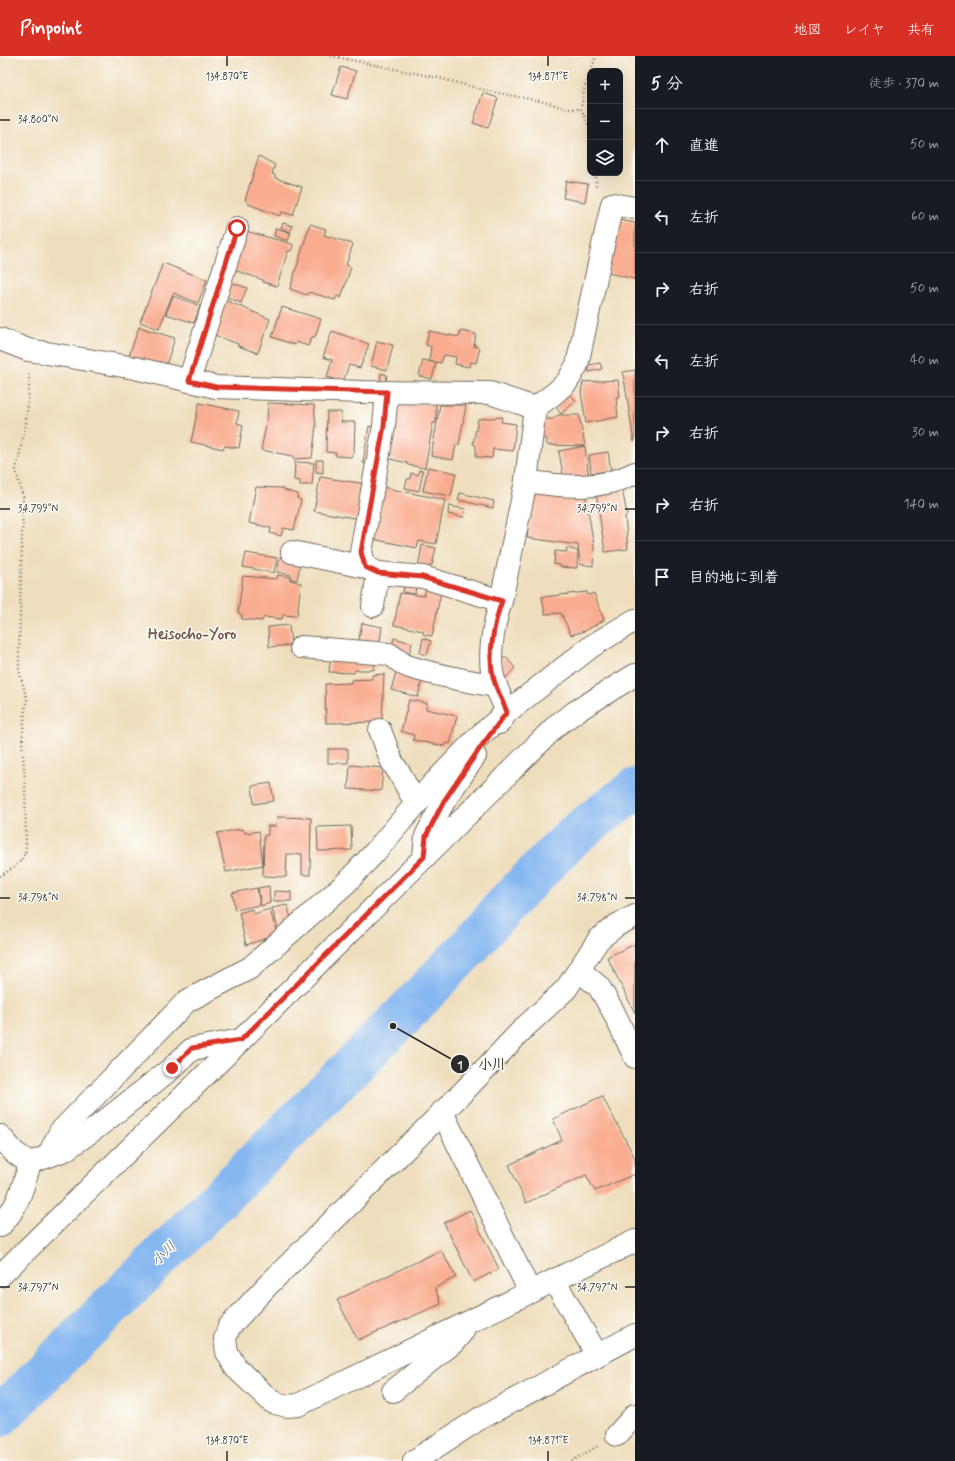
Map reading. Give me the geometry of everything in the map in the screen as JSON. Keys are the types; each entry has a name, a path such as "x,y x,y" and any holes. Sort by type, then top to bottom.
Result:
{"street":[{"path":"507,712 496,686 490,663 496,617 502,601 526,481 534,408 555,393 567,382 577,365 612,204 635,208"},
{"path":"189,381 237,228"},
{"path":"0,338 28,350 135,368 216,387 387,392 490,393 534,408"},
{"path":"373,606 372,570 361,552 384,426 387,392"},
{"path":"526,481 556,486 588,486 621,480 635,475"},
{"path":"292,552 372,570 422,577 502,601"},
{"path":"0,1226 10,1216 39,1160 60,1132 187,1002 250,968 346,883 477,738 507,712 592,646 635,620"},
{"path":"301,647 389,654 408,667 496,686"},
{"path":"0,1276 241,1040 557,725 575,712 635,675"},
{"path":"424,857 426,836 444,801 480,748 507,712"},
{"path":"380,730 392,762 410,793 419,801"},
{"path":"635,916 617,925 599,939 566,989 525,1027 442,1112 266,1286 229,1327 224,1339 227,1352 236,1368 272,1402 287,1406 298,1405 635,1241"},
{"path":"578,970 599,987 613,1011 635,1057"},
{"path":"0,1136 15,1153 39,1160 65,1150 96,1128 172,1068 192,1048 241,1040"},
{"path":"442,1112 530,1292"},
{"path":"554,1280 597,1355"},
{"path":"393,1391 453,1343 471,1321"},
{"path":"414,1461 479,1419 635,1335"},
{"path":"617,1435 635,1415"}],"path":[{"path":"331,56 439,78 567,109 581,109"},
{"path":"592,68 596,56"},
{"path":"587,81 581,109 587,122"},
{"path":"0,876 21,862 25,855 26,849 25,781 22,742 27,700 19,669 23,497 16,470 26,423 29,392 28,350"}],"building":[{"path":"341,67 356,71 347,99 332,95"},
{"path":"483,93 498,98 488,128 473,123"},
{"path":"259,156 275,165 272,174 275,175 275,178 302,187 293,215 281,212 280,216 248,204 245,200"},
{"path":"566,181 588,184 585,202 563,198"},
{"path":"619,220 635,223 635,279 608,273"},
{"path":"283,223 293,226 290,232 281,228"},
{"path":"310,224 326,229 324,235 353,244 346,265 351,267 341,298 337,296 335,300 309,292 307,295 290,289"},
{"path":"276,228 291,233 288,241 274,236"},
{"path":"246,231 293,245 291,251 288,251 277,286 234,270"},
{"path":"163,263 207,280 198,303 173,293 159,329 140,322"},
{"path":"230,282 247,288 241,303 225,296"},
{"path":"173,296 200,306 194,323 166,314"},
{"path":"225,300 270,319 258,353 212,334"},
{"path":"282,307 321,319 315,337 312,337 308,346 296,342 295,345 272,337"},
{"path":"139,327 175,338 165,368 129,356"},
{"path":"332,331 369,344 360,368 349,365 343,382 327,377 332,360 323,357"},
{"path":"429,331 459,337 461,331 476,334 474,346 480,348 476,363 471,362 469,367 455,364 456,357 444,355 441,363 429,361 431,347 426,345"},
{"path":"377,341 393,345 387,370 371,366"},
{"path":"423,360 436,363 432,379 419,376"},
{"path":"600,363 602,369 589,372 588,365"},
{"path":"635,370 635,441 634,442 623,372"},
{"path":"381,373 387,375 386,382 380,381"},
{"path":"618,380 620,396 616,397 618,417 586,423 581,392 583,382"},
{"path":"568,391 576,401 561,414 553,403"},
{"path":"199,403 239,411 237,423 243,425 239,448 225,446 223,449 191,442"},
{"path":"268,403 314,405 316,426 312,458 293,459 293,456 261,450 267,421"},
{"path":"397,403 436,403 436,423 433,423 425,468 408,465 407,463 382,457"},
{"path":"440,405 466,405 459,445 456,445 453,460 431,456"},
{"path":"327,412 341,412 341,422 355,422 354,454 352,454 351,457 336,456 336,453 326,452"},
{"path":"558,415 579,415 584,446 547,445 547,439 541,437 542,419 553,419"},
{"path":"502,417 501,422 516,424 513,451 493,449 492,458 476,457 476,445 473,444 478,419"},
{"path":"369,426 376,428 371,465 363,463"},
{"path":"585,446 589,479 564,482 559,451"},
{"path":"608,452 611,471 591,473 589,455"},
{"path":"316,460 323,460 323,473 316,472"},
{"path":"295,462 314,463 312,485 300,485 300,481 294,480"},
{"path":"428,467 456,473 451,496 423,491"},
{"path":"419,470 423,471 419,491 405,488 407,479 410,479 411,473 418,475"},
{"path":"320,477 366,484 360,519 314,511"},
{"path":"377,486 445,500 436,544 419,541 417,548 372,539"},
{"path":"256,487 283,488 284,490 298,494 297,498 301,500 294,530 283,528 281,536 270,533 271,528 249,523"},
{"path":"622,488 627,515 625,516 628,549 605,552 596,492"},
{"path":"585,492 594,546 593,566 580,564 578,545 527,538 531,493"},
{"path":"460,493 494,501 493,508 458,500"},
{"path":"449,506 466,509 464,517 448,514"},
{"path":"422,545 436,548 432,565 430,565 428,571 418,568"},
{"path":"567,548 578,551 577,568 561,567 560,565 554,564 555,551 566,552"},
{"path":"246,553 277,558 274,573 243,567"},
{"path":"280,557 301,561 297,580 291,579 291,575 277,572"},
{"path":"278,575 290,577 290,580 301,583 297,616 283,615 282,619 264,617 262,621 242,619 242,615 238,613 243,576 277,579"},
{"path":"405,582 416,585 415,594 403,592"},
{"path":"426,588 441,592 432,636 424,635 423,631 394,625 400,593 424,596"},
{"path":"587,592 588,595 594,593 604,620 585,631 571,635 561,613 545,614 542,597"},
{"path":"362,623 382,627 379,648 358,644"},
{"path":"289,625 291,645 269,647 268,627"},
{"path":"394,638 412,643 409,654 391,649"},
{"path":"423,638 431,641 427,655 420,653"},
{"path":"331,654 375,656 374,670 355,670 354,673 329,672"},
{"path":"502,658 507,658 515,668 506,678 503,677"},
{"path":"397,668 423,675 418,697 391,690"},
{"path":"384,674 382,722 326,723 325,684 351,683 351,680 372,679 372,675"},
{"path":"409,700 427,703 426,709 457,716 450,744 445,743 444,746 413,740 414,735 401,731"},
{"path":"328,749 348,749 348,763 328,763"},
{"path":"350,765 383,768 381,791 348,789"},
{"path":"271,783 274,801 254,804 252,786"},
{"path":"277,817 311,818 310,875 302,875 302,854 287,854 286,877 263,876 264,836 268,835 268,826 276,826"},
{"path":"351,826 352,850 318,851 317,827"},
{"path":"243,829 245,833 259,831 263,865 226,872 217,833"},
{"path":"269,886 270,903 261,906 258,888"},
{"path":"257,888 260,905 235,910 232,893"},
{"path":"274,891 291,892 291,901 274,901"},
{"path":"287,905 293,925 278,929 272,908"},
{"path":"252,909 254,914 270,909 277,935 246,945 239,913"},
{"path":"635,944 635,1013 607,957"},
{"path":"602,1096 635,1158 635,1174 595,1191 586,1175 526,1203 509,1165 562,1140 553,1119"},
{"path":"470,1210 499,1269 473,1282 444,1223"},
{"path":"441,1250 456,1277 435,1288 441,1304 358,1340 337,1300"}],"waterway":[{"name":"小川","path":"0,1416 393,1026 470,946 510,900 572,837 635,789"}],"place":[{"name":"小川","path":"393,1026"}],"district":[{"name":"Heisocho-Yoro","path":"192,635"}],"route":[{"path":"172,1068 192,1048 241,1040 424,857 426,836 444,801 480,748 507,712 494,680 490,663 496,617 502,601 422,577 378,573 365,567 361,552 384,426 387,392 216,387 189,381 237,228"}]}
